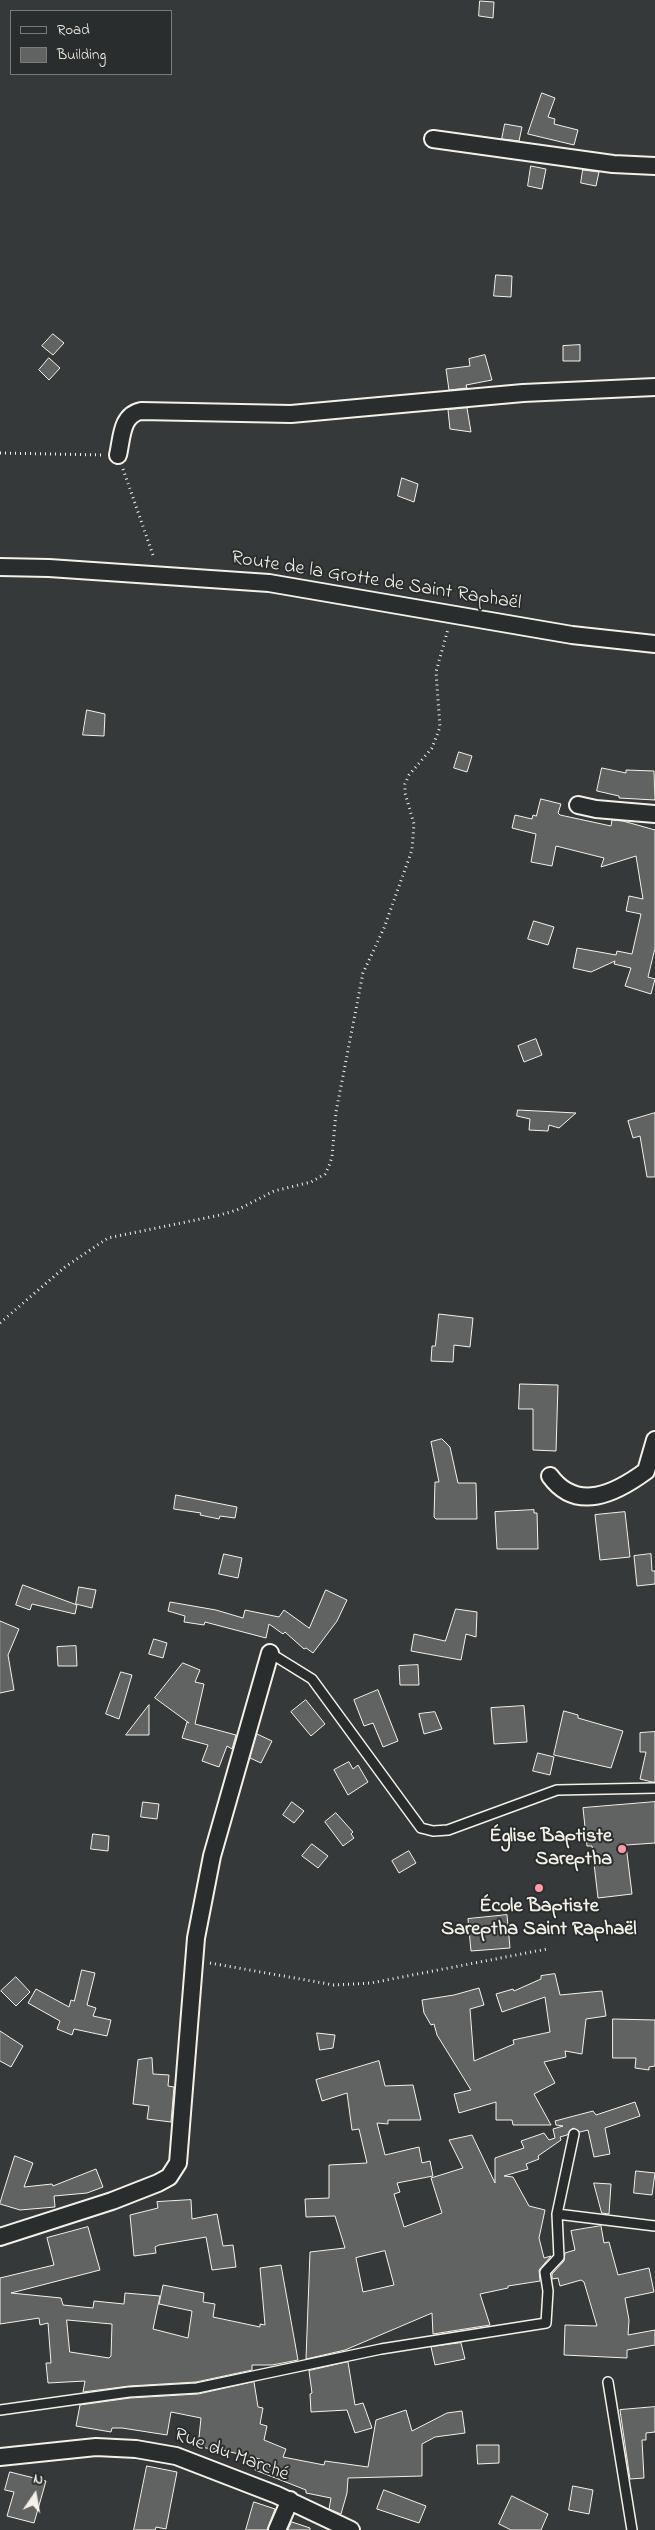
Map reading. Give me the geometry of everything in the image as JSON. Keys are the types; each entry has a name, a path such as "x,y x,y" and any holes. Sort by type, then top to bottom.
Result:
{"street":[{"path":"433,139 613,164 655,166"},
{"path":"118,455 127,418 132,413 140,411 291,414 523,393 655,387"},
{"name":"Route de la Grotte de Saint Raphaël","path":"0,567 160,575 269,583 572,635 655,644"},
{"path":"578,805 596,809 655,814"},
{"path":"550,1476 566,1492 578,1497 590,1498 600,1496 646,1471 655,1440"},
{"path":"0,2237 158,2183 175,2171 180,2155 192,1960 212,1856 270,1653"},
{"name":"Rue du Marché","path":"0,2458 96,2448 157,2452 203,2465 290,2500 351,2530"},
{"path":"277,2530 290,2500"}],"lane":[{"path":"270,1653 312,1679 421,1828 432,1831 448,1830 566,1788 655,1788"},
{"path":"0,2410 129,2392 197,2388 381,2349 546,2323 548,2291 545,2272 559,2257 557,2214 574,2134"},
{"path":"557,2214 655,2226"},
{"path":"608,2382 632,2530"}],"path":[{"path":"0,453 118,455 160,575"},
{"path":"0,1323 65,1267 108,1238 237,1210 274,1191 310,1182 325,1174 332,1157 336,1112 363,973 384,928 412,850 414,824 405,793 406,784 409,775 432,748 440,727 436,672 453,614"},
{"path":"192,1960 334,1985 347,1985 371,1983 547,1949"}],"building":[{"path":"480,1 494,2 493,18 479,16"},
{"path":"542,93 555,98 548,117 555,119 554,124 578,130 574,145 528,134"},
{"path":"505,124 522,127 519,141 502,139"},
{"path":"531,166 546,169 542,189 528,186"},
{"path":"583,170 599,172 596,186 581,183"},
{"path":"496,275 512,276 511,297 494,296"},
{"path":"53,334 64,343 53,355 42,346"},
{"path":"580,345 580,361 563,361 563,346"},
{"path":"485,355 492,380 466,385 467,388 449,390 446,369 470,366 469,359"},
{"path":"49,358 60,368 49,380 39,370"},
{"path":"467,408 471,432 450,429 448,410"},
{"path":"402,478 418,484 414,502 398,496"},
{"path":"87,710 105,714 104,736 83,735"},
{"path":"459,752 472,756 467,772 454,768"},
{"path":"602,768 626,773 626,770 654,771 655,800 619,798 619,796 597,791"},
{"path":"541,799 561,804 558,813 560,815 611,826 612,820 623,821 655,830 655,948 648,977 655,979 651,994 625,986 631,968 614,964 615,961 591,972 573,968 577,948 616,955 617,951 632,954 641,914 626,911 629,896 643,899 636,856 601,867 604,858 556,846 552,866 531,862 536,834 512,828 515,815 532,819 533,815 536,816"},
{"path":"534,921 554,927 548,945 528,939"},
{"path":"536,1039 542,1055 524,1062 518,1046"},
{"path":"518,1110 576,1113 559,1128 549,1125 548,1131 529,1130 530,1119 517,1116"},
{"path":"655,1113 655,1177 647,1177 640,1136 633,1138 628,1121"},
{"path":"439,1314 473,1318 470,1347 454,1345 453,1362 431,1361 432,1346 435,1346"},
{"path":"520,1384 558,1385 556,1451 533,1450 533,1409 519,1409"},
{"path":"442,1439 450,1447 458,1483 476,1483 477,1519 436,1519 434,1517 435,1482 439,1482 431,1442"},
{"path":"176,1495 237,1507 235,1518 220,1516 219,1519 200,1515 201,1513 174,1509"},
{"path":"534,1510 534,1513 537,1513 538,1549 497,1549 495,1512"},
{"path":"625,1512 630,1557 600,1560 595,1515"},
{"path":"224,1554 242,1558 238,1578 219,1574"},
{"path":"651,1554 652,1571 655,1571 655,1584 637,1586 634,1556"},
{"path":"23,1585 77,1605 75,1614 32,1604 30,1610 16,1605"},
{"path":"79,1587 96,1590 92,1608 76,1604"},
{"path":"326,1590 347,1600 337,1621 313,1653 306,1648 304,1649 285,1632 283,1634 269,1624 266,1638 205,1622 204,1625 184,1622 185,1616 168,1611 170,1602 216,1610 243,1618 245,1610 279,1617 284,1610 309,1628"},
{"path":"456,1609 477,1612 476,1637 466,1634 461,1660 411,1651 414,1634 445,1641"},
{"path":"0,1621 19,1629 8,1655 14,1690 0,1693"},
{"path":"154,1639 167,1643 163,1658 149,1654"},
{"path":"76,1646 77,1666 58,1666 57,1647"},
{"path":"183,1663 200,1670 195,1682 204,1684 195,1724 236,1735 232,1749 227,1746 219,1767 202,1761 208,1745 182,1738 187,1722 189,1723 155,1698"},
{"path":"418,1665 419,1685 400,1685 399,1666"},
{"path":"121,1672 132,1675 119,1719 106,1714"},
{"path":"378,1690 398,1741 383,1747 373,1723 364,1726 354,1700"},
{"path":"306,1700 325,1724 311,1736 291,1712"},
{"path":"149,1705 149,1735 126,1735"},
{"path":"524,1706 527,1742 494,1744 491,1708"},
{"path":"564,1711 578,1715 578,1718 623,1731 611,1768 554,1755"},
{"path":"435,1712 442,1729 424,1734 419,1714"},
{"path":"655,1732 655,1782 652,1782 640,1779 646,1752 640,1752 640,1733"},
{"path":"257,1734 272,1741 261,1763 250,1758"},
{"path":"538,1753 554,1757 550,1775 533,1771"},
{"path":"349,1762 353,1769 358,1765 368,1782 348,1795 334,1770"},
{"path":"143,1802 159,1804 157,1819 141,1817"},
{"path":"292,1802 304,1811 294,1823 283,1815"},
{"path":"655,1802 655,1843 626,1845 632,1894 598,1898 592,1846 587,1846 583,1808"},
{"path":"336,1813 353,1832 351,1834 354,1838 343,1846 325,1822"},
{"path":"93,1834 109,1836 108,1851 91,1849"},
{"path":"312,1844 328,1856 318,1868 302,1856"},
{"path":"409,1851 416,1863 399,1873 392,1861"},
{"path":"507,1915 510,1948 471,1951 468,1919"},
{"path":"82,1970 95,1973 87,2005 96,2008 93,2016 111,2020 107,2036 74,2029 72,2035 57,2029 60,2021 28,2003 36,1989 69,2007 71,2000 74,2001"},
{"path":"555,1974 560,1995 602,1991 606,2016 586,2019 582,2054 565,2051 566,2057 544,2062 555,2083 534,2094 551,2125 513,2125 512,2120 496,2120 496,2102 459,2113 454,2094 471,2090 437,2035 434,2024 431,2025 424,2013 422,2000 454,1995 479,1988 484,2005 470,2009 474,2061 514,2044 513,2040 550,2032 545,1997 502,2012 496,1994 513,1989 514,1991 541,1979 541,1976"},
{"path":"16,1977 30,1992 16,2006 1,1991"},
{"path":"613,2019 655,2020 655,2066 649,2067 649,2070 635,2068 636,2058 613,2058"},
{"path":"0,2031 23,2046 11,2067 0,2061"},
{"path":"317,2033 335,2035 333,2048 320,2050"},
{"path":"152,2058 153,2074 169,2075 168,2086 174,2087 171,2122 147,2119 149,2106 133,2104 138,2060"},
{"path":"379,2061 385,2086 413,2085 421,2120 388,2120 388,2124 377,2123 385,2155 419,2147 422,2163 430,2161 433,2176 397,2183 400,2192 394,2194 404,2227 442,2213 431,2178 463,2168 449,2140 472,2135 495,2183 495,2158 524,2148 521,2141 544,2133 549,2140 555,2138 553,2129 563,2126 556,2125 555,2121 593,2111 596,2115 635,2102 640,2116 605,2128 610,2154 594,2157 588,2130 580,2132 573,2128 567,2135 560,2137 561,2140 538,2156 539,2159 526,2164 528,2169 504,2176 513,2177 529,2206 545,2210 539,2238 544,2258 551,2256 539,2270 540,2281 508,2286 508,2288 480,2294 490,2325 433,2334 432,2313 345,2350 306,2359 310,2252 345,2248 335,2216 306,2217 305,2199 329,2198 329,2165 367,2163 359,2129 352,2130 347,2093 322,2101 316,2080","holes":["385,2251 394,2285 363,2292 356,2258"]},
{"path":"15,2156 33,2163 24,2187 52,2184 53,2186 96,2169 103,2187 87,2193 54,2196 55,2207 20,2210 0,2204"},
{"path":"636,2171 655,2173 652,2195 634,2193"},
{"path":"594,2183 611,2184 609,2214 602,2213"},
{"path":"191,2200 192,2219 217,2214 223,2246 233,2245 236,2267 212,2270 206,2237 159,2245 155,2247 156,2253 134,2256 130,2215 158,2208 157,2202"},
{"path":"601,2226 604,2243 609,2242 618,2275 649,2268 654,2292 625,2298 629,2320 628,2335 655,2330 655,2345 627,2350 627,2358 564,2355 565,2325 597,2326 584,2282 581,2280 560,2286 558,2278 552,2279 552,2274 564,2261 565,2253 575,2250 571,2231"},
{"path":"88,2227 100,2270 11,2293 61,2298 63,2305 93,2308 94,2301 124,2304 125,2293 160,2296 153,2329 188,2338 192,2311 159,2304 163,2285 204,2293 203,2302 215,2304 213,2317 260,2327 260,2324 265,2325 260,2268 281,2265 298,2360 272,2365 252,2365 252,2370 196,2382 129,2386 83,2392 85,2381 48,2383 46,2363 51,2363 48,2323 40,2325 39,2318 0,2324 0,2278 54,2265 47,2238","holes":["67,2320 112,2324 111,2356 109,2358 70,2352"]},
{"path":"461,2343 465,2359 435,2365 431,2347"},
{"path":"348,2362 355,2405 363,2403 372,2428 355,2433 347,2410 311,2412 310,2394 312,2393 309,2371"},
{"path":"254,2382 258,2407 263,2408 260,2424 267,2426 264,2440 286,2449 283,2457 324,2465 325,2461 368,2467 376,2420 406,2410 412,2431 447,2413 462,2411 465,2433 435,2437 422,2444 422,2476 348,2478 347,2493 341,2514 329,2509 331,2498 306,2493 306,2490 255,2470 260,2459 222,2450 198,2447 201,2418 171,2412 167,2435 122,2428 112,2428 111,2432 76,2426 80,2405 130,2398 198,2394"},
{"path":"655,2407 655,2432 646,2433 646,2440 642,2440 644,2478 630,2479 620,2410"},
{"path":"477,2445 499,2445 499,2463 478,2464"},
{"path":"147,2466 177,2472 166,2529 156,2527 155,2530 134,2530"},
{"path":"10,2472 46,2481 34,2523 7,2516 14,2492 5,2490"},
{"path":"573,2486 593,2490 589,2514 569,2510"},
{"path":"384,2490 426,2506 419,2523 377,2509"},
{"path":"512,2496 548,2514 541,2530 511,2530 499,2524"},
{"path":"254,2502 275,2509 267,2530 246,2530"},
{"path":"292,2522 310,2528 310,2530 288,2530"}],"place":[{"name":"Église Baptiste Sareptha","path":"622,1849"},
{"name":"École Baptiste Sareptha Saint Raphaël","path":"539,1888"}]}
